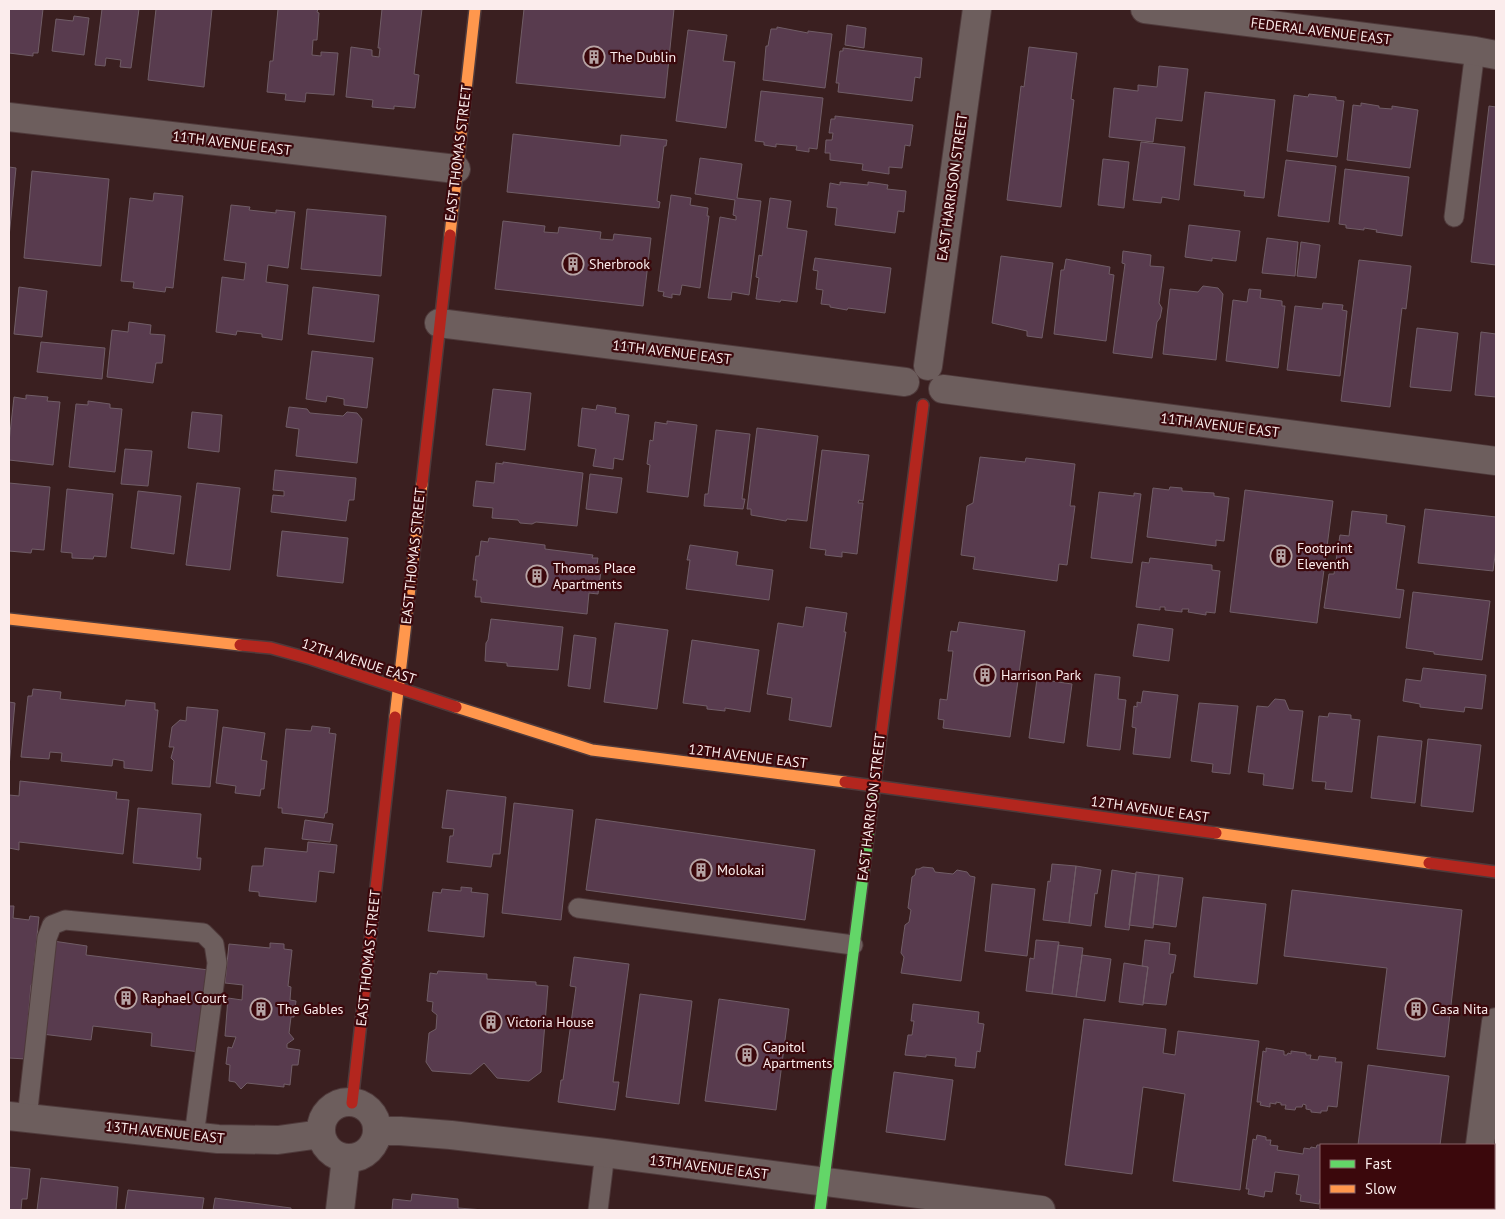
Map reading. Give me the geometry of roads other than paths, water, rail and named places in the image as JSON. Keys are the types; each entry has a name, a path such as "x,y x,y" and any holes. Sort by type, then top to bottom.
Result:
{"street":[{"name":"EAST THOMAS STREET","path":"352,1103 475,9"},
{"name":"EAST HARRISON STREET","path":"928,366 977,9"},
{"name":"FEDERAL AVENUE EAST","path":"1145,9 1486,53"},
{"name":"11TH AVENUE EAST","path":"9,117 456,169"},
{"name":"11TH AVENUE EAST","path":"439,322 905,382"},
{"path":"928,366 936,369 943,380 933,397 914,402 909,398 905,382 912,370 928,366"},
{"name":"11TH AVENUE EAST","path":"933,397 1496,460"},
{"name":"EAST HARRISON STREET","path":"820,1210 874,786 933,397"},
{"name":"12TH AVENUE EAST","path":"9,619 271,648 311,659 398,690 592,750 874,786 1496,872"},
{"path":"1480,1144 1496,1022"},
{"path":"352,1103 363,1106 370,1111 375,1120 377,1131 371,1148 355,1158 337,1156 329,1150 321,1134 324,1117 330,1110 337,1105 352,1103"},
{"name":"13TH AVENUE EAST","path":"18,1117 218,1139 278,1140 321,1134"},
{"name":"13TH AVENUE EAST","path":"377,1131 451,1135 605,1153 1041,1210"},
{"path":"340,1210 346,1158"}],"lane":[{"path":"1454,217 1486,53"},
{"path":"578,908 853,946"},
{"path":"18,1117 47,938 52,925 65,920 203,932 214,944 217,963 194,1136"},
{"path":"598,1210 605,1153"}],"place":[{"name":"The Dublin","path":"594,57"},
{"name":"Sherbrook","path":"573,264"},
{"name":"Footprint Eleventh","path":"1281,556"},
{"name":"Thomas Place Apartments","path":"537,576"},
{"name":"Harrison Park","path":"985,675"},
{"name":"Molokai","path":"701,870"},
{"name":"Raphael Court","path":"126,998"},
{"name":"The Gables","path":"261,1009"},
{"name":"Casa Nita","path":"1416,1009"},
{"name":"Victoria House","path":"491,1022"},
{"name":"Capitol Apartments","path":"747,1055"}]}
